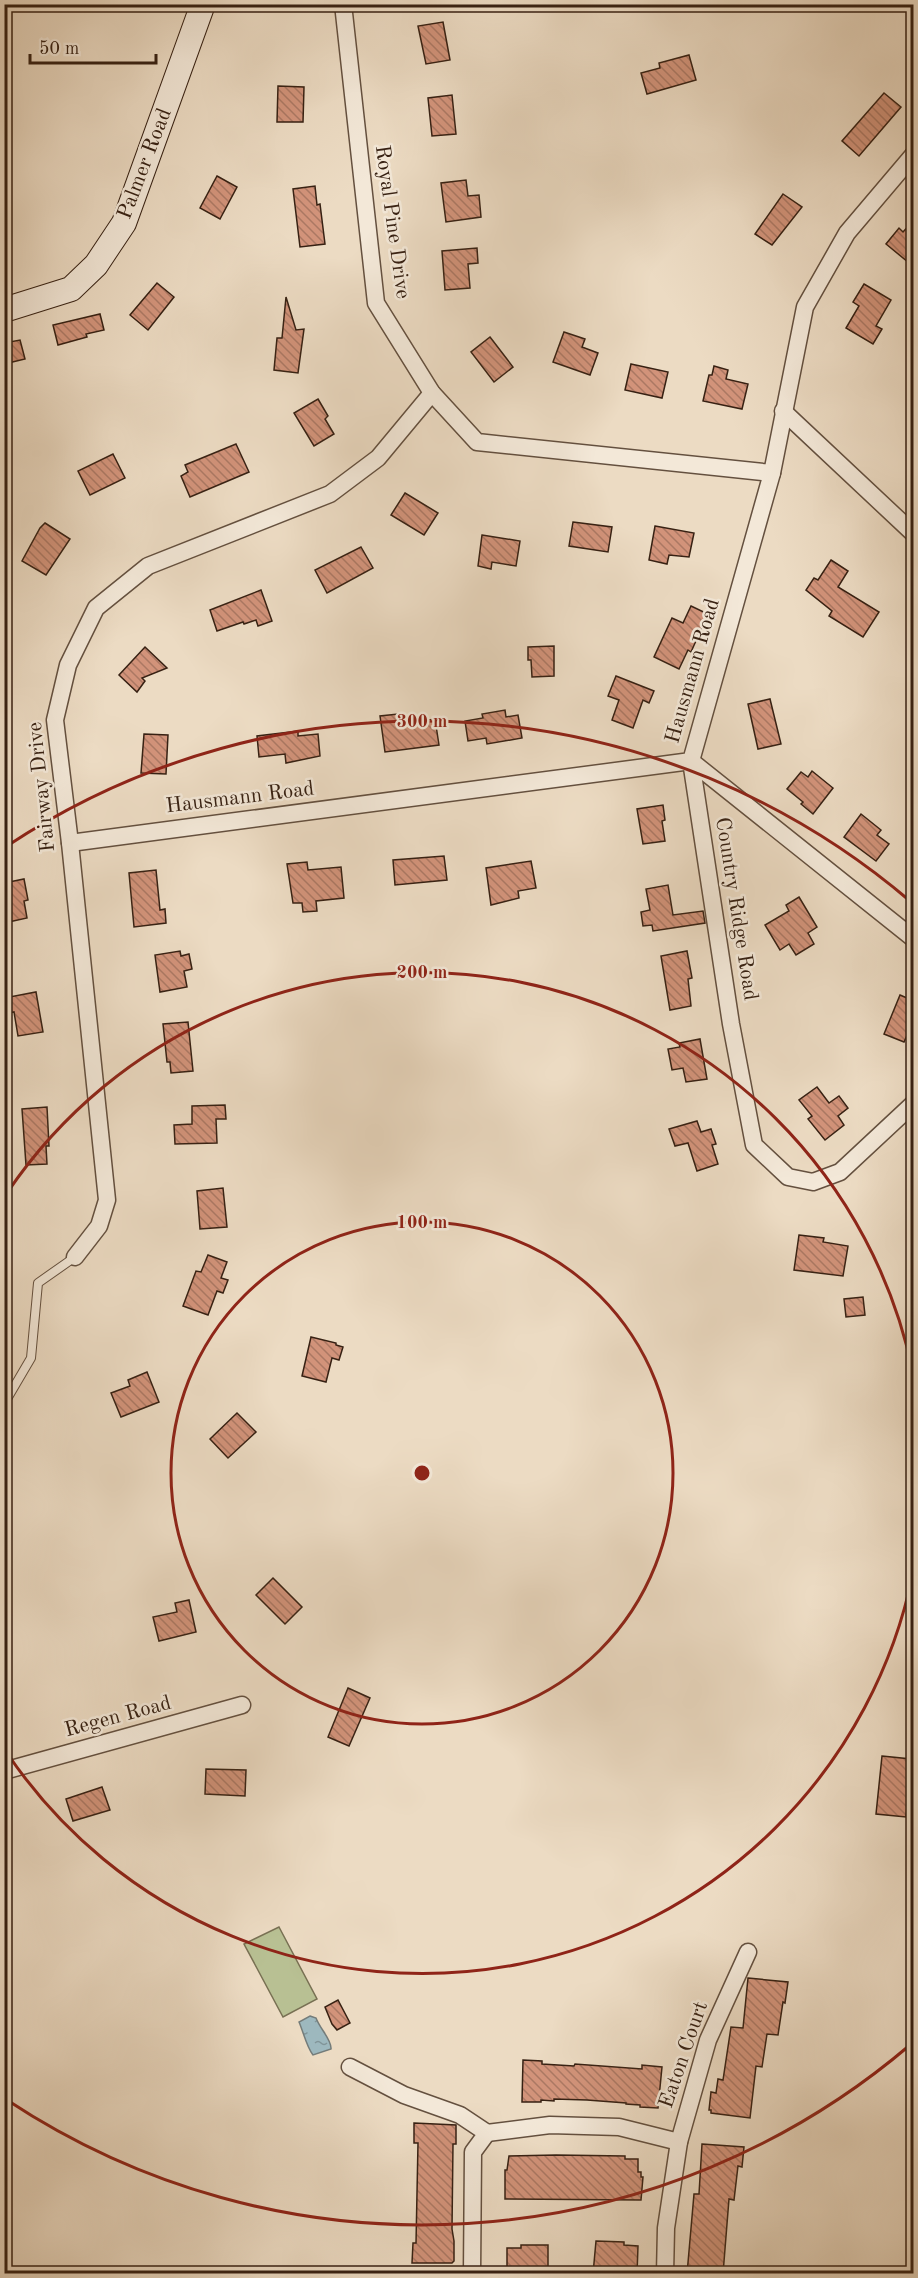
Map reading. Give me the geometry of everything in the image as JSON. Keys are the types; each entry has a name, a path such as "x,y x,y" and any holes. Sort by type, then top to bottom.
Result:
{"main road":[{"name":"Palmer Road","path":"8,309 71,289 96,265 124,223 203,4"}],"street":[{"name":"Royal Pine Drive","path":"343,4 376,303 432,393 477,442 772,473"},
{"name":"Hausmann Road","path":"70,843 691,761 772,473 805,307 847,233 914,154"},
{"name":"Fairway Drive","path":"75,1257 99,1226 107,1200 55,720 68,665 96,608 148,566 330,494 378,458 432,393"},
{"path":"783,411 914,534"},
{"name":"Country Ridge Road","path":"691,761 914,939"},
{"name":"Country Ridge Road","path":"691,761 731,1024 754,1144 788,1177 813,1182 840,1172 914,1103"},
{"name":"Regen Road","path":"4,1771 243,1705"},
{"name":"Eaton Court","path":"665,2274 666,2228 679,2142 708,2040 748,1952"},
{"path":"350,2067 404,2095 460,2115 487,2133 473,2152 472,2274"},
{"name":"Eaton Court","path":"487,2133 550,2125 619,2127 679,2142"}],"lane":[{"path":"4,1404 31,1358 38,1283 75,1257"}],"green space":[{"path":"279,1927 317,1999 283,2017 244,1944"}],"water":[{"path":"310,2016 316,2018 331,2046 331,2049 313,2055 299,2022"}],"building":[{"path":"443,22 450,60 426,64 418,26"},
{"path":"689,55 696,80 647,94 641,73 660,68 659,63"},
{"path":"278,86 304,87 303,122 277,122"},
{"path":"884,93 901,107 859,156 842,141"},
{"path":"452,95 456,134 432,136 428,98"},
{"path":"217,176 237,187 220,219 200,208"},
{"path":"466,180 468,196 479,195 481,217 446,222 441,183"},
{"path":"315,186 317,205 320,204 325,244 300,247 293,189"},
{"path":"783,194 802,207 772,245 755,234"},
{"path":"914,220 914,267 886,244 899,228 903,232"},
{"path":"477,248 478,263 468,264 470,288 445,290 442,251"},
{"path":"157,283 174,297 148,330 130,315"},
{"path":"864,284 891,300 876,326 882,329 873,344 846,328 859,306 853,302"},
{"path":"286,297 296,330 304,329 298,373 274,370 277,338 282,338"},
{"path":"100,314 104,330 58,345 53,325"},
{"path":"564,332 585,339 582,347 598,353 590,375 553,362"},
{"path":"490,337 513,367 494,382 471,352"},
{"path":"20,340 25,359 4,364 4,343"},
{"path":"631,364 668,372 662,398 625,390"},
{"path":"714,366 728,370 726,379 748,384 742,409 703,401 709,375 712,375"},
{"path":"318,399 328,416 325,419 334,434 314,446 294,413"},
{"path":"236,444 249,472 190,497 181,476 188,472 185,465"},
{"path":"113,454 125,478 90,495 78,471"},
{"path":"405,493 438,513 424,535 391,515"},
{"path":"573,522 612,527 608,552 569,546"},
{"path":"45,523 70,539 46,575 22,561"},
{"path":"655,526 694,533 689,557 669,555 667,564 649,560"},
{"path":"482,535 520,541 516,566 492,562 491,569 478,566"},
{"path":"361,547 373,568 327,593 315,570"},
{"path":"831,560 848,571 838,587 879,612 863,637 829,616 832,611 806,590 814,578 818,580"},
{"path":"261,590 272,621 258,626 256,620 244,624 243,622 217,631 210,610"},
{"path":"691,606 708,614 691,652 688,650 679,669 654,657 672,618 683,623"},
{"path":"554,646 554,676 532,677 528,647"},
{"path":"145,647 167,668 142,678 145,681 137,692 119,675"},
{"path":"616,676 654,691 649,703 643,700 633,728 612,720 619,700 608,696"},
{"path":"770,699 781,744 758,749 748,704"},
{"path":"505,710 506,717 518,715 522,738 487,744 486,738 468,741 465,721 483,718 482,714"},
{"path":"398,714 399,724 435,719 439,745 385,752 380,716"},
{"path":"298,731 298,736 318,734 320,756 286,763 285,754 259,757 257,736"},
{"path":"144,734 168,735 166,774 141,773"},
{"path":"812,771 833,788 813,814 787,789 801,772 808,777"},
{"path":"663,805 665,820 662,821 665,841 643,844 637,809"},
{"path":"861,814 881,830 877,835 889,844 876,861 844,837"},
{"path":"444,856 447,880 395,885 393,860"},
{"path":"531,861 536,888 518,891 519,898 491,905 486,868"},
{"path":"307,862 308,870 341,867 344,898 316,901 317,911 303,912 302,903 293,903 287,864"},
{"path":"156,870 160,910 165,909 166,923 134,927 129,873"},
{"path":"24,879 28,900 24,901 27,918 4,923 4,883"},
{"path":"668,885 673,915 703,911 705,923 653,931 652,925 643,926 641,912 650,910 646,889"},
{"path":"799,897 817,927 808,933 814,944 796,955 789,944 780,950 765,925 789,911 786,905"},
{"path":"180,951 181,956 189,954 192,969 184,971 187,987 160,992 155,955"},
{"path":"687,951 692,978 688,979 691,1006 670,1010 661,956"},
{"path":"36,992 43,1032 18,1036 14,1012 4,1014 4,998"},
{"path":"900,995 914,1001 914,1020 904,1042 884,1034"},
{"path":"188,1022 193,1071 171,1073 170,1062 167,1062 163,1024"},
{"path":"700,1039 707,1079 686,1082 683,1068 672,1070 668,1049 680,1047 679,1043"},
{"path":"817,1087 829,1103 839,1096 848,1108 838,1116 844,1125 825,1140 808,1119 812,1116 799,1100"},
{"path":"225,1105 226,1119 216,1119 217,1143 175,1144 174,1125 192,1124 192,1106"},
{"path":"47,1107 49,1146 46,1146 47,1164 26,1165 22,1109"},
{"path":"697,1121 701,1132 711,1129 716,1144 712,1145 718,1164 697,1171 688,1143 675,1146 669,1129"},
{"path":"223,1188 227,1227 200,1229 197,1191"},
{"path":"799,1235 824,1238 823,1242 848,1246 843,1276 794,1270"},
{"path":"208,1255 227,1262 221,1278 228,1280 223,1293 217,1291 208,1315 183,1306 196,1271 201,1272"},
{"path":"863,1297 865,1315 846,1317 844,1299"},
{"path":"311,1337 343,1347 339,1360 332,1358 326,1382 302,1376"},
{"path":"147,1372 159,1402 121,1417 111,1393 130,1386 128,1380"},
{"path":"237,1413 256,1432 228,1458 210,1439"},
{"path":"273,1578 302,1607 285,1624 256,1595"},
{"path":"189,1600 196,1632 159,1641 153,1617 177,1612 175,1603"},
{"path":"348,1688 370,1698 349,1746 328,1737"},
{"path":"882,1756 911,1759 906,1817 876,1814"},
{"path":"206,1769 246,1770 245,1796 205,1794"},
{"path":"102,1787 110,1810 73,1821 66,1799"},
{"path":"748,1978 788,1982 778,2035 767,2034 762,2067 756,2066 750,2118 711,2113 709,2110 711,2092 716,2093 718,2079 723,2080 731,2027 743,2028"},
{"path":"338,2000 350,2023 337,2030 325,2007"},
{"path":"523,2060 574,2066 575,2064 642,2069 642,2065 662,2067 658,2108 587,2100 554,2099 554,2101 522,2102"},
{"path":"414,2123 456,2125 456,2144 453,2144 454,2261 452,2263 412,2263 413,2243 416,2243 418,2143 414,2143"},
{"path":"702,2144 744,2147 742,2167 738,2166 734,2200 729,2199 723,2274 687,2274 694,2194 699,2194"},
{"path":"509,2156 625,2156 625,2159 638,2159 638,2172 641,2172 641,2177 643,2177 641,2200 505,2199 505,2170 507,2170"},
{"path":"596,2241 624,2242 624,2245 638,2246 637,2274 593,2274"},
{"path":"521,2245 548,2245 548,2274 507,2274 507,2248 521,2248"}]}
